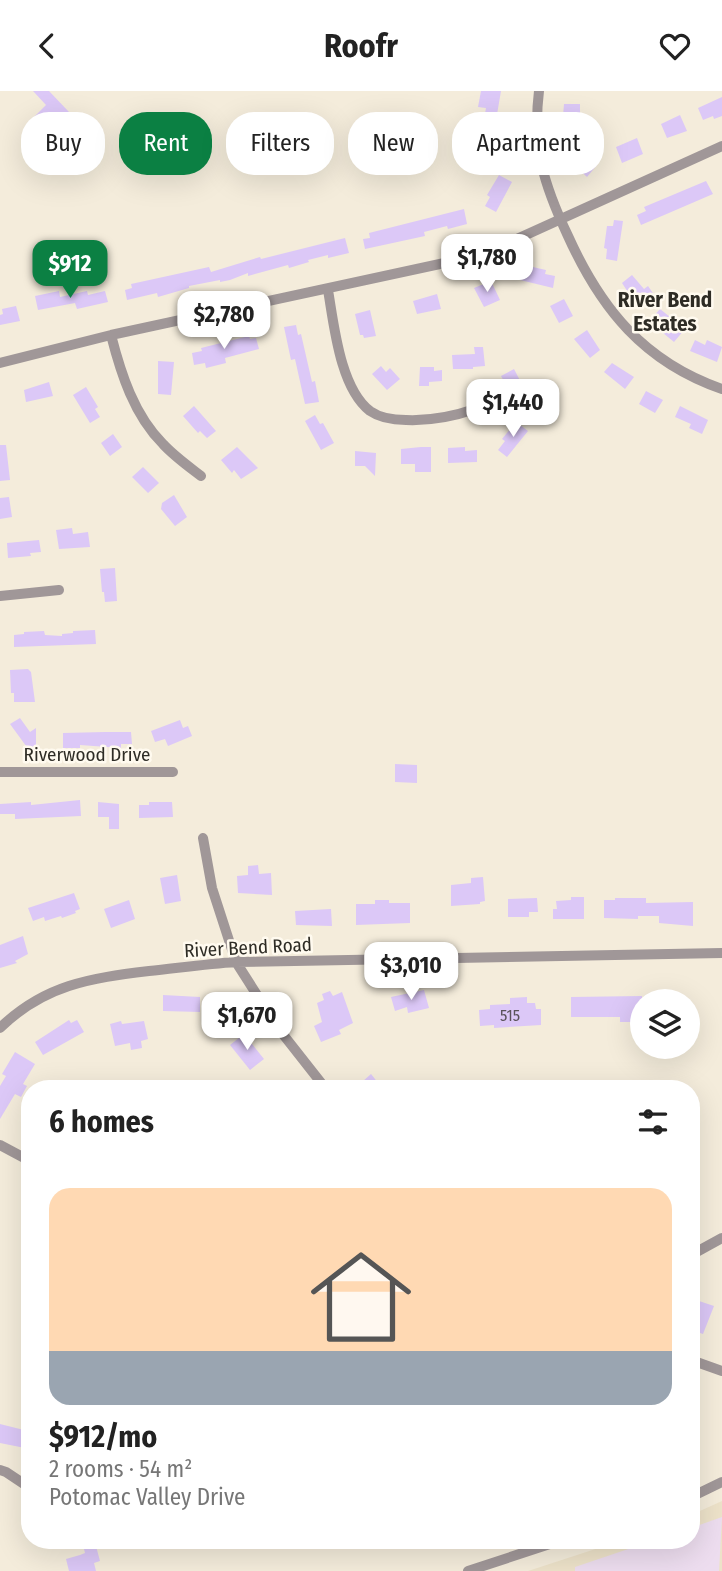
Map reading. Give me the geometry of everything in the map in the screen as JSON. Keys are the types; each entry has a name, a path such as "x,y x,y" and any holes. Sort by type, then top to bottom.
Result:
{"street":[{"path":"540,91 536,133 542,171 560,219 591,282 615,317 634,337 671,366 722,390"},
{"path":"0,363 111,335 463,259 506,244 722,147"},
{"path":"328,290 343,364 355,394 372,412 396,420 419,421 438,420 475,409"},
{"path":"111,335 122,376 143,419 163,445 201,476"},
{"path":"0,596 59,590"},
{"name":"Riverwood Drive","path":"0,772 173,772"},
{"path":"203,838 212,888 236,962 278,1028 319,1080"},
{"name":"River Bend Road","path":"0,1028 27,1005 47,994 86,980 236,962 722,953"},
{"path":"0,1145 21,1156"},
{"path":"700,1250 722,1238"},
{"path":"700,1363 722,1371"},
{"path":"0,1470 21,1481"},
{"path":"700,1493 722,1482"},
{"path":"468,1571 535,1549"}],"shaded area":[{"path":"722,1501 722,1571 528,1571 595,1549 700,1549 700,1511"},
{"path":"722,1517 719,1571 575,1571 575,1567 628,1549 700,1549 700,1525"}],"building":[{"path":"33,91 49,91 69,112 39,112 46,105"},
{"path":"481,91 501,91 497,112 485,112 486,108 478,107"},
{"path":"722,97 722,116 703,120 698,108"},
{"path":"564,104 580,104 580,112 563,112"},
{"path":"680,115 687,131 667,138 661,124"},
{"path":"637,138 643,154 622,163 616,147"},
{"path":"499,175 512,182 496,212 485,206 490,197 487,195"},
{"path":"706,181 713,194 641,225 637,215 646,211 644,207"},
{"path":"464,209 467,224 448,229 447,226 424,232 425,236 365,249 363,239 370,238 369,233"},
{"path":"614,220 623,221 617,261 606,259 607,249 604,248 607,226 613,226"},
{"path":"345,238 349,253 308,260 309,262 289,268 288,265 248,276 248,273 230,280 189,286 158,297 157,293 127,300 125,290 132,288 131,284 209,267 211,272 260,257 261,259"},
{"path":"524,265 546,270 545,274 555,276 553,288 520,280"},
{"path":"632,275 644,289 648,286 655,296 639,309 622,283"},
{"path":"491,281 500,300 484,307 474,288"},
{"path":"59,291 60,297 87,291 88,295 105,291 108,302 77,309 75,303 38,310 35,296"},
{"path":"437,294 441,309 417,314 413,301"},
{"path":"564,299 573,316 559,323 550,306"},
{"path":"16,306 20,321 0,325 2,309"},
{"path":"660,309 685,329 674,342 657,328 659,326 651,319"},
{"path":"370,310 376,336 364,338 360,335 355,314"},
{"path":"296,325 298,335 301,334 319,402 305,404 295,359 291,360 284,327"},
{"path":"587,330 600,350 590,358 574,339"},
{"path":"249,336 250,339 256,338 259,349 225,358 226,363 206,368 205,363 194,365 192,353 202,351 201,348"},
{"path":"695,340 705,345 707,340 722,347 717,362 690,351"},
{"path":"474,347 483,347 485,366 453,369 452,355 475,354"},
{"path":"158,361 174,362 171,395 158,394"},
{"path":"612,363 634,377 625,389 604,372"},
{"path":"381,366 386,372 390,368 400,379 387,390 372,374"},
{"path":"420,367 442,370 442,381 429,382 429,386 419,386"},
{"path":"514,369 529,398 519,403 501,376"},
{"path":"49,382 53,396 26,402 24,390"},
{"path":"86,387 98,407 95,409 100,417 90,423 73,395"},
{"path":"646,391 663,400 655,413 639,404"},
{"path":"194,406 216,431 207,438 200,431 198,433 183,416"},
{"path":"680,406 708,420 702,434 689,428 691,424 675,417"},
{"path":"315,415 320,424 323,423 334,443 321,450 305,421"},
{"path":"516,422 528,431 507,457 498,450 505,441 502,439"},
{"path":"113,434 122,447 110,456 101,443"},
{"path":"0,445 6,445 10,480 0,481"},
{"path":"237,447 258,468 241,479 221,460"},
{"path":"431,447 431,472 415,472 415,464 401,464 401,449"},
{"path":"465,447 465,451 477,450 477,462 448,463 448,448"},
{"path":"355,451 376,453 375,476 365,466 355,466"},
{"path":"143,467 159,483 148,493 132,477"},
{"path":"174,495 187,517 175,526 161,509 162,503"},
{"path":"9,497 12,517 0,519 0,498"},
{"path":"72,528 73,534 88,532 90,547 59,549 56,530"},
{"path":"39,540 41,552 30,553 31,556 8,558 7,543"},
{"path":"115,568 117,601 105,602 100,569"},
{"path":"95,630 96,644 14,647 14,635 24,632 44,631 45,635 62,636 73,631"},
{"path":"28,669 31,672 35,702 14,702 10,670"},
{"path":"20,718 30,732 36,728 36,745 29,750 10,724"},
{"path":"180,720 183,728 188,726 192,736 168,746 165,739 155,742 151,731"},
{"path":"131,732 132,744 121,744 121,748 80,745 80,748 63,748 63,733"},
{"path":"395,764 417,765 417,783 395,782"},
{"path":"80,800 81,816 15,819 15,814 0,814 0,804 31,802 31,805"},
{"path":"98,802 119,804 119,829 109,829 109,817 98,817"},
{"path":"149,802 172,802 173,817 139,818 139,805 149,805"},
{"path":"258,865 259,874 271,873 272,895 238,893 237,876 248,875 248,866"},
{"path":"177,875 181,901 165,904 160,878"},
{"path":"483,877 485,901 480,904 451,906 451,885 471,883 471,878"},
{"path":"74,893 80,909 75,911 76,913 62,918 61,916 45,921 44,917 33,921 28,908"},
{"path":"571,897 584,897 584,919 553,919 553,909 557,909 556,901 571,900"},
{"path":"537,898 538,912 529,912 529,917 508,917 508,899"},
{"path":"646,898 646,903 693,902 693,926 659,923 659,916 638,916 638,919 604,918 604,900"},
{"path":"129,900 135,919 111,928 104,909"},
{"path":"375,900 410,903 410,923 356,925 356,904 375,904"},
{"path":"331,909 332,926 296,925 295,911"},
{"path":"23,936 28,954 15,961 17,963 0,968 0,945"},
{"path":"424,990 429,1008 408,1013 407,1007 395,1011 391,997"},
{"path":"330,991 333,996 342,992 353,1023 339,1030 341,1034 321,1042 314,1026 322,1022 317,1003 324,1000 322,994"},
{"path":"163,995 200,997 200,1012 163,1011"},
{"path":"630,996 630,1022 620,1022 620,1017 571,1017 571,997"},
{"path":"527,997 527,1003 535,1003 536,1009 541,1009 541,1025 494,1028 494,1025 480,1026 479,1010 490,1009 490,1005 510,1004 510,998"},
{"path":"69,1020 71,1023 77,1020 84,1032 43,1055 35,1042"},
{"path":"121,1021 122,1024 144,1021 148,1039 141,1041 142,1048 131,1050 130,1043 115,1046 110,1024"},
{"path":"244,1034 264,1059 250,1070 230,1045"},
{"path":"15,1052 35,1064 25,1080 21,1080 21,1097 15,1094 0,1119 0,1086 6,1076 2,1074"},
{"path":"371,1074 376,1080 364,1080"},
{"path":"700,1301 714,1306 703,1334 700,1333"},
{"path":"0,1424 21,1429 21,1447 0,1443"},
{"path":"84,1549 97,1549 100,1561 94,1563 96,1571 69,1571 66,1559 85,1553"}],"district":[{"name":"River Bend Estates","path":"665,312"}]}
